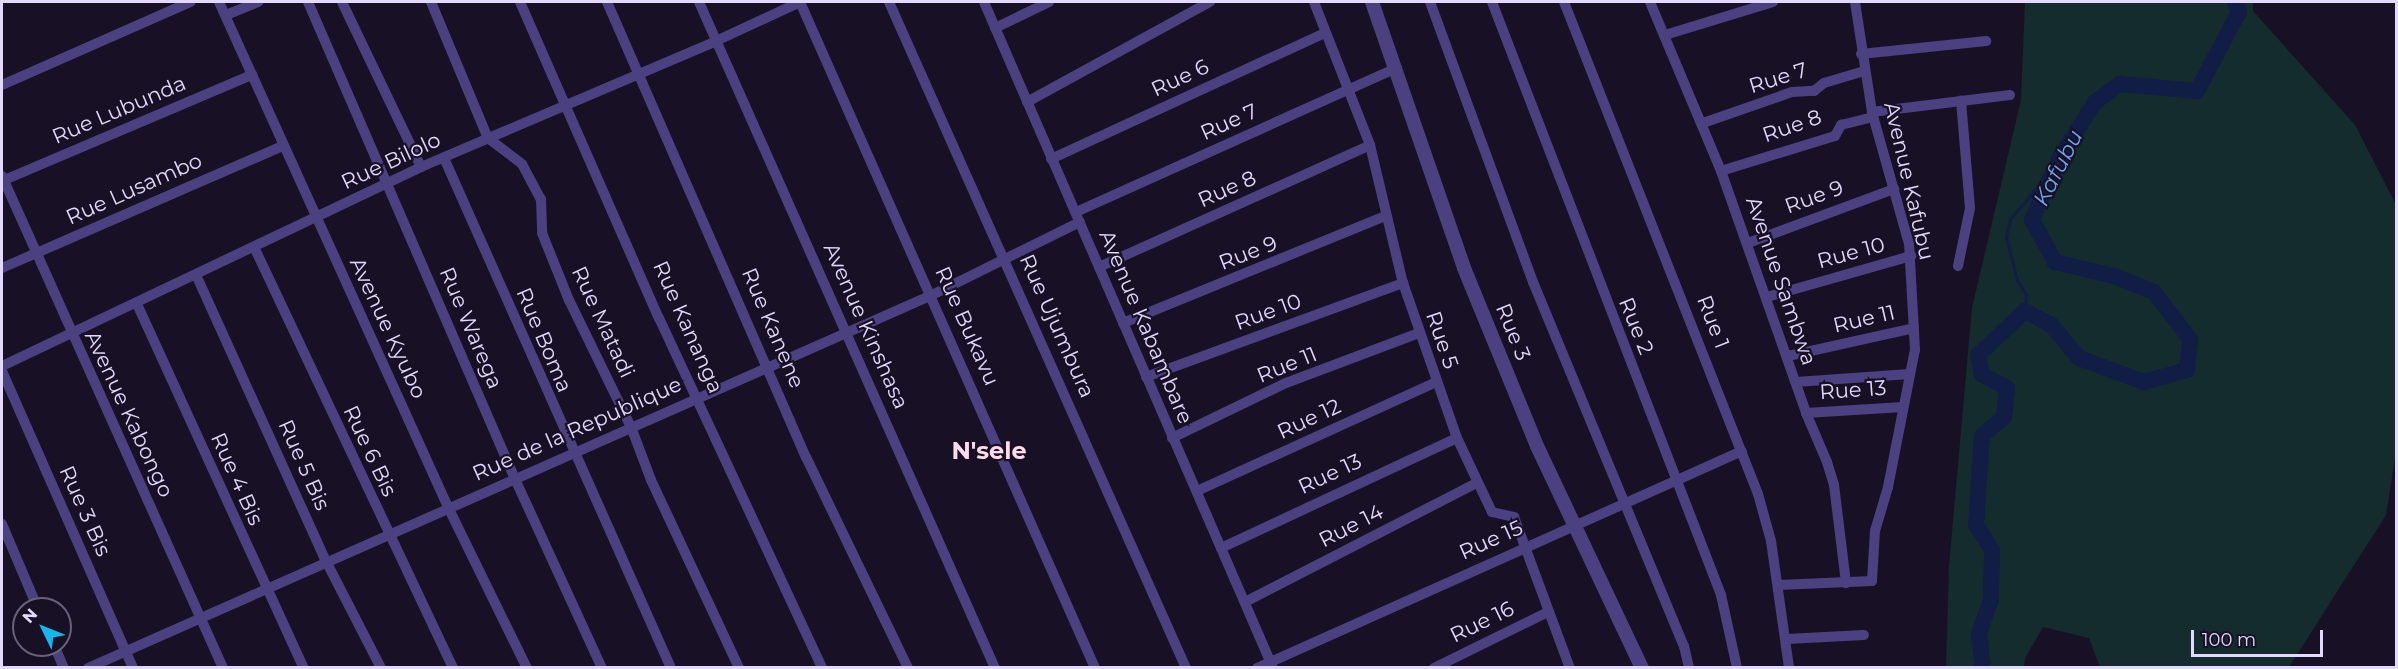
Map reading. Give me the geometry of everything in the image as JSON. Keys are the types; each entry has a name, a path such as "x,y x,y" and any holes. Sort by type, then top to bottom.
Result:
{"street":[{"path":"2,85 190,2"},
{"name":"Avenue Kyubo","path":"219,2 282,146 448,507 527,668"},
{"path":"226,15 258,2"},
{"name":"Rue Warega","path":"308,2 389,182 515,479 602,668"},
{"path":"342,2 421,167"},
{"name":"Rue Matadi","path":"431,2 488,138 526,170 541,199 542,233 565,290 631,427 651,480 739,668"},
{"name":"Rue Kananga","path":"520,2 697,397 822,668"},
{"name":"Rue Kanene","path":"607,2 768,365 806,458 908,668"},
{"name":"Avenue Kinshasa","path":"699,2 848,331 995,668"},
{"name":"Rue Bilolo","path":"2,366 197,277 421,167 567,106 800,2"},
{"name":"Rue Bukavu","path":"800,2 932,295 1095,668"},
{"name":"Rue Ujumbura","path":"889,2 1186,668"},
{"name":"Avenue Kabambare","path":"984,2 1272,664"},
{"path":"995,28 1049,2"},
{"path":"1027,102 1210,2"},
{"name":"Rue 5","path":"1314,2 1370,145 1402,283 1457,438 1475,484 1492,512 1514,517 1570,668"},
{"name":"Rue 3","path":"1372,2 1397,68 1464,268 1537,446 1576,522 1642,668"},
{"path":"1430,2 1533,282 1684,645 1689,668"},
{"name":"Rue 2","path":"1492,2 1721,595 1737,668"},
{"name":"Rue 1","path":"1564,2 1742,451 1771,541 1787,639 1789,668"},
{"name":"Avenue Sambwa","path":"1650,2 1721,171 1788,356 1806,413 1834,485 1846,582"},
{"path":"1665,35 1773,2"},
{"name":"Avenue Kafubu","path":"1846,582 1872,581 1875,531 1888,487 1915,350 1911,256 1873,114 1861,54 1855,2"},
{"name":"Rue 6","path":"1051,159 1325,33"},
{"path":"1861,54 1986,41"},
{"name":"Rue 7","path":"1078,217 1397,68"},
{"name":"Rue 7","path":"1702,123 1792,92 1814,91 1824,82 1864,71"},
{"name":"Rue Lubunda","path":"2,179 252,75"},
{"name":"Rue 8","path":"1721,171 1835,136 1840,125 1873,114 2010,95"},
{"path":"1958,266 1970,208 1961,100"},
{"name":"Rue 8","path":"1099,267 1370,145"},
{"name":"Rue Lusambo","path":"2,268 282,146"},
{"name":"Rue Boma","path":"444,158 572,453 671,668"},
{"name":"Avenue Kabongo","path":"2,179 70,335 224,668"},
{"name":"Rue 9","path":"1748,243 1894,189"},
{"name":"Rue 9","path":"1123,323 1385,216"},
{"name":"Rue de la Republique","path":"88,668 200,616 932,295 1078,217"},
{"name":"Rue 6 Bis","path":"255,249 387,534 453,668"},
{"name":"Rue 10","path":"1767,297 1911,256"},
{"name":"Rue 5 Bis","path":"197,277 326,561 381,668"},
{"name":"Rue 10","path":"1146,377 1402,283"},
{"name":"Rue 4 Bis","path":"137,304 265,589 304,668"},
{"name":"Rue 11","path":"1788,356 1914,328"},
{"name":"Rue 11","path":"1172,438 1286,383 1419,333"},
{"name":"Rue 3 Bis","path":"2,371 133,668"},
{"path":"1796,382 1910,374"},
{"name":"Rue 12","path":"1197,491 1436,382"},
{"name":"Rue 13","path":"1806,413 1903,406"},
{"name":"Rue 13","path":"1221,548 1457,438"},
{"name":"Rue 15","path":"1257,668 1272,664 1576,522 1742,451"},
{"name":"Rue 14","path":"1245,602 1475,484"},
{"path":"2,524 33,597"},
{"path":"1778,585 1846,582"},
{"name":"Rue 16","path":"1434,668 1548,612"},
{"path":"1787,639 1864,635"}],"green space":[{"path":"2025,2 2253,2 2253,11 2355,125 2396,205 2396,452 2386,515 2289,667 2100,667 2089,638 2043,627 2025,658 2024,667 1946,667 1949,566 1972,308 2021,100"}],"waterway":[{"name":"Kafubu","path":"1983,668 1979,634 1991,599 1992,550 1976,524 1982,436 2004,417 2007,388 1982,374 1978,355 2025,311 2051,325 2079,358 2144,382 2187,370 2190,339 2154,292 2114,276 2055,262 2032,220 2060,157 2095,102 2120,84 2197,91 2239,12 2235,2"},
{"path":"2025,311 2026,294 2017,280 2006,237 2010,219 2056,165"}],"district":[{"name":"N'sele","path":"989,451"}]}
